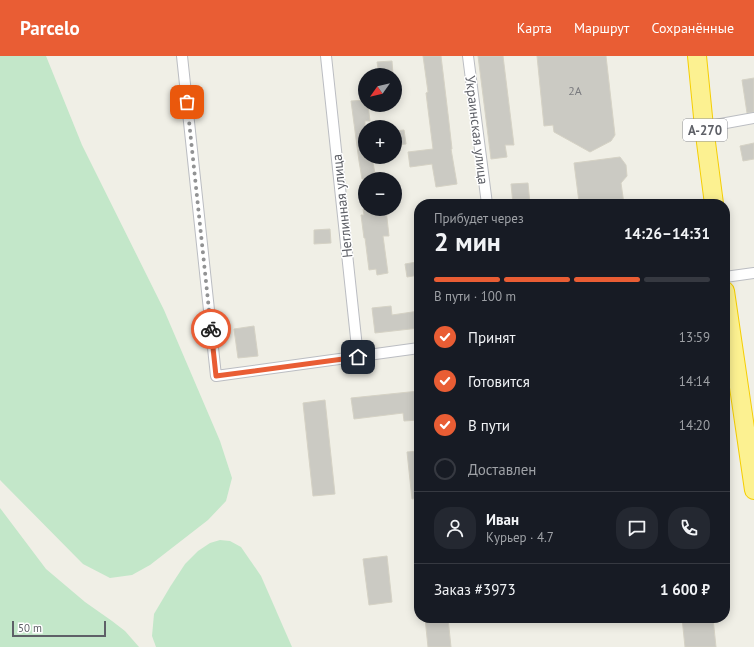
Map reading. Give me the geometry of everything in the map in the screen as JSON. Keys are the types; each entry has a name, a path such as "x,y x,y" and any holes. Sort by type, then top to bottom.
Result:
{"highway":[{"name":"А-270","path":"697,56 713,199"},
{"path":"730,326 753,469 754,490"}],"street":[{"path":"182,56 216,376 414,349"},
{"name":"Неглинная улица","path":"326,56 358,357"},
{"name":"Украинская улица","path":"468,56 486,199"},
{"path":"704,127 754,118"},
{"path":"730,276 754,273"}],"green space":[{"path":"0,56 46,56 82,145 164,310 220,441 232,478 226,501 208,520 150,565 132,575 110,578 83,564 0,480"},
{"path":"0,508 46,569 85,602 125,631 139,647 0,647"},
{"path":"220,540 230,541 241,547 261,576 292,647 156,647 152,636 154,614 170,587 185,564 198,551 210,543"}],"building":[{"path":"423,56 441,56 451,149 457,184 436,187 432,164 410,167 408,152 433,149"},
{"path":"478,56 503,56 514,145 505,145 507,157 491,159"},
{"path":"537,56 606,56 615,135 611,141 590,152 554,132 553,125 544,126"},
{"path":"392,61 392,68 378,68 377,62"},
{"path":"754,78 754,112 747,113 742,80"},
{"path":"358,100 358,112 369,112 370,120 358,120 358,154 351,101"},
{"path":"402,130 404,130 406,144 402,144"},
{"path":"754,143 754,159 743,161 740,146"},
{"path":"620,157 626,165 627,176 621,183 623,199 579,199 574,163"},
{"path":"360,164 373,164 375,172 361,172"},
{"path":"528,183 530,199 512,199 511,184"},
{"path":"361,216 387,216 389,236 383,236 388,273 377,275 376,269 369,270"},
{"path":"330,229 331,243 314,244 314,230"},
{"path":"414,262 414,276 407,277 405,264"},
{"path":"391,306 392,315 414,312 414,329 375,333 372,308"},
{"path":"254,326 258,356 238,358 234,329"},
{"path":"414,392 414,420 404,421 403,413 354,419 351,398"},
{"path":"325,400 335,494 313,496 303,403"},
{"path":"414,451 414,499 412,499 407,452"},
{"path":"387,556 392,602 369,605 363,559"},
{"path":"426,623 449,623 451,647 428,647"},
{"path":"683,623 714,623 716,647 685,647"}],"way so far":[{"path":"187,102 211,329"}],"route":[{"path":"211,329 216,376 358,357"}]}
